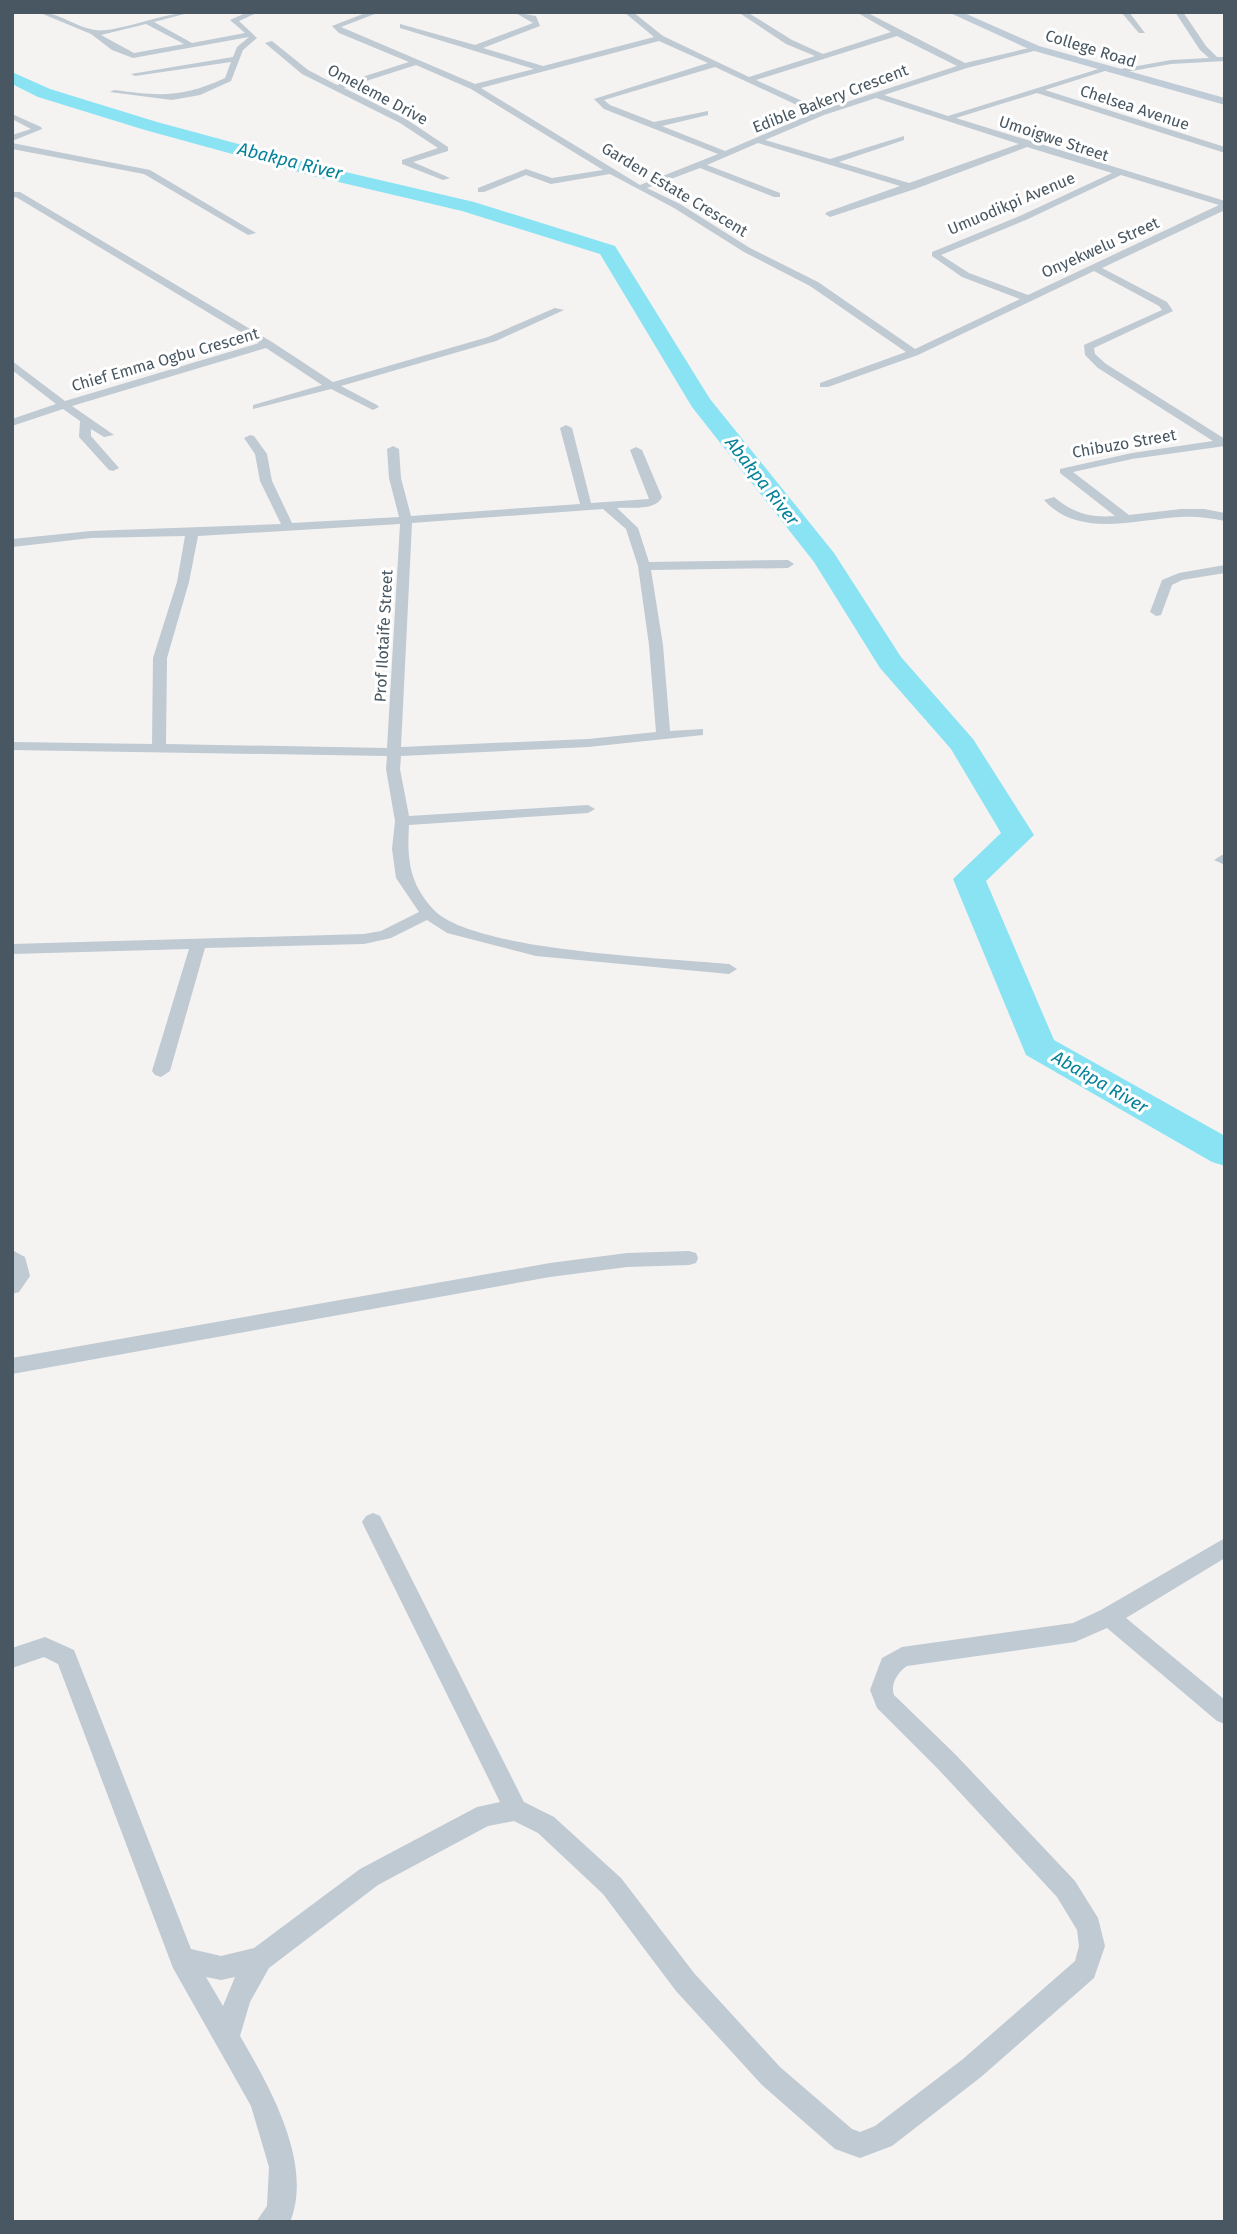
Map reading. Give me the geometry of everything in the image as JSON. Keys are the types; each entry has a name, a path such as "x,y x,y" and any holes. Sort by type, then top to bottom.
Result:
{"main road":[{"name":"College Road","path":"955,12 1035,48 1225,102"}],"street":[{"path":"43,12 95,33 100,40 130,55 251,34"},
{"path":"95,33 188,12"},
{"path":"114,92 162,100 179,99 229,79 240,49 253,38 234,20 253,12"},
{"name":"Garden Estate Crescent","path":"376,12 336,26 474,88 639,188 677,206 747,250 814,284 914,353"},
{"path":"475,48 537,23 537,20 518,12"},
{"path":"628,12 660,38 821,113"},
{"path":"742,12 789,42 824,57"},
{"path":"860,12 964,66"},
{"path":"1125,12 1142,31"},
{"path":"1179,12 1203,48 1215,59"},
{"path":"147,22 193,46"},
{"path":"403,26 544,69"},
{"path":"750,79 897,33"},
{"path":"474,88 660,38"},
{"name":"Omeleme Drive","path":"269,43 305,72 411,126 445,149 405,162 446,178"},
{"name":"Edible Bakery Crescent","path":"639,188 821,113 964,66 1035,48"},
{"path":"135,74 235,59"},
{"path":"1118,72 1171,62 1225,59"},
{"path":"339,87 414,63"},
{"path":"715,64 598,99 607,107 724,153"},
{"path":"949,118 1105,68"},
{"name":"Chelsea Avenue","path":"1037,90 1225,150"},
{"path":"1212,99 1225,94"},
{"name":"Umoigwe Street","path":"876,95 1027,145 1225,205"},
{"path":"653,125 705,113"},
{"path":"12,116 38,129 12,138"},
{"path":"12,125 22,122"},
{"path":"830,162 901,138"},
{"path":"757,141 912,187"},
{"path":"830,214 1027,145"},
{"path":"12,146 147,172 251,233"},
{"path":"698,164 777,195"},
{"path":"481,190 517,177 523,172 531,172 555,181 612,171"},
{"name":"Umuodikpi Avenue","path":"1028,299 941,262 935,254 1025,217 1118,173"},
{"path":"12,195 17,194 268,344"},
{"name":"Onyekwelu Street","path":"824,385 914,353 988,316 1097,269 1225,205"},
{"path":"1097,269 1163,304 1168,311 1088,347 1090,355 1102,366 1221,446"},
{"path":"257,407 492,338 558,310"},
{"name":"Chief Emma Ogbu Crescent","path":"12,423 268,344 296,365 373,407"},
{"path":"12,363 64,405 108,435"},
{"path":"86,420 86,437 113,468"},
{"path":"566,428 586,506"},
{"path":"250,438 261,454 266,481 288,527"},
{"name":"Chibuzo Street","path":"1125,518 1064,471 1121,458 1221,446"},
{"name":"Prof Ilotaife Street","path":"393,449 395,478 406,521 393,769 402,821 400,849 404,878 428,914"},
{"path":"12,543 66,536 192,533 406,521 656,500 636,450"},
{"path":"1050,500 1063,513 1074,518 1125,518 1199,511 1225,517"},
{"path":"604,505 622,516 632,528 643,566 656,645 663,734"},
{"path":"159,747 160,658 183,582 192,533"},
{"path":"643,566 788,564"},
{"path":"1156,612 1166,583 1179,577 1225,569"},
{"path":"12,746 394,752 588,743 698,732"},
{"path":"402,821 589,809"},
{"path":"12,949 363,939 385,935 428,914 453,930 536,951 729,969"},
{"path":"160,1071 198,945"},
{"path":"12,1257 18,1262 21,1276 12,1287"},
{"path":"12,1366 550,1270 627,1260 689,1258"},
{"path":"373,1522 516,1810"},
{"path":"227,2038 238,1997 260,1959 369,1877 485,1815 516,1810 546,1825 612,1886 685,1982 771,2076 844,2140 860,2145 883,2137 972,2068 1084,1969 1092,1945 1088,1927 1066,1889 948,1763 885,1701 881,1690 890,1665 902,1657 1075,1632 1109,1617 1225,1547"},
{"path":"1109,1617 1225,1714"},
{"path":"12,1658 45,1647 66,1657 182,1959 263,2101 283,2167 280,2213 270,2222"},
{"path":"182,1959 221,1968 260,1959"}],"waterway":[{"name":"Abakpa River","path":"12,77 44,93 151,126 320,172 467,206 608,250 700,402 825,559 890,662 963,745 1018,835 969,879 1039,1047 1225,1153"}]}
